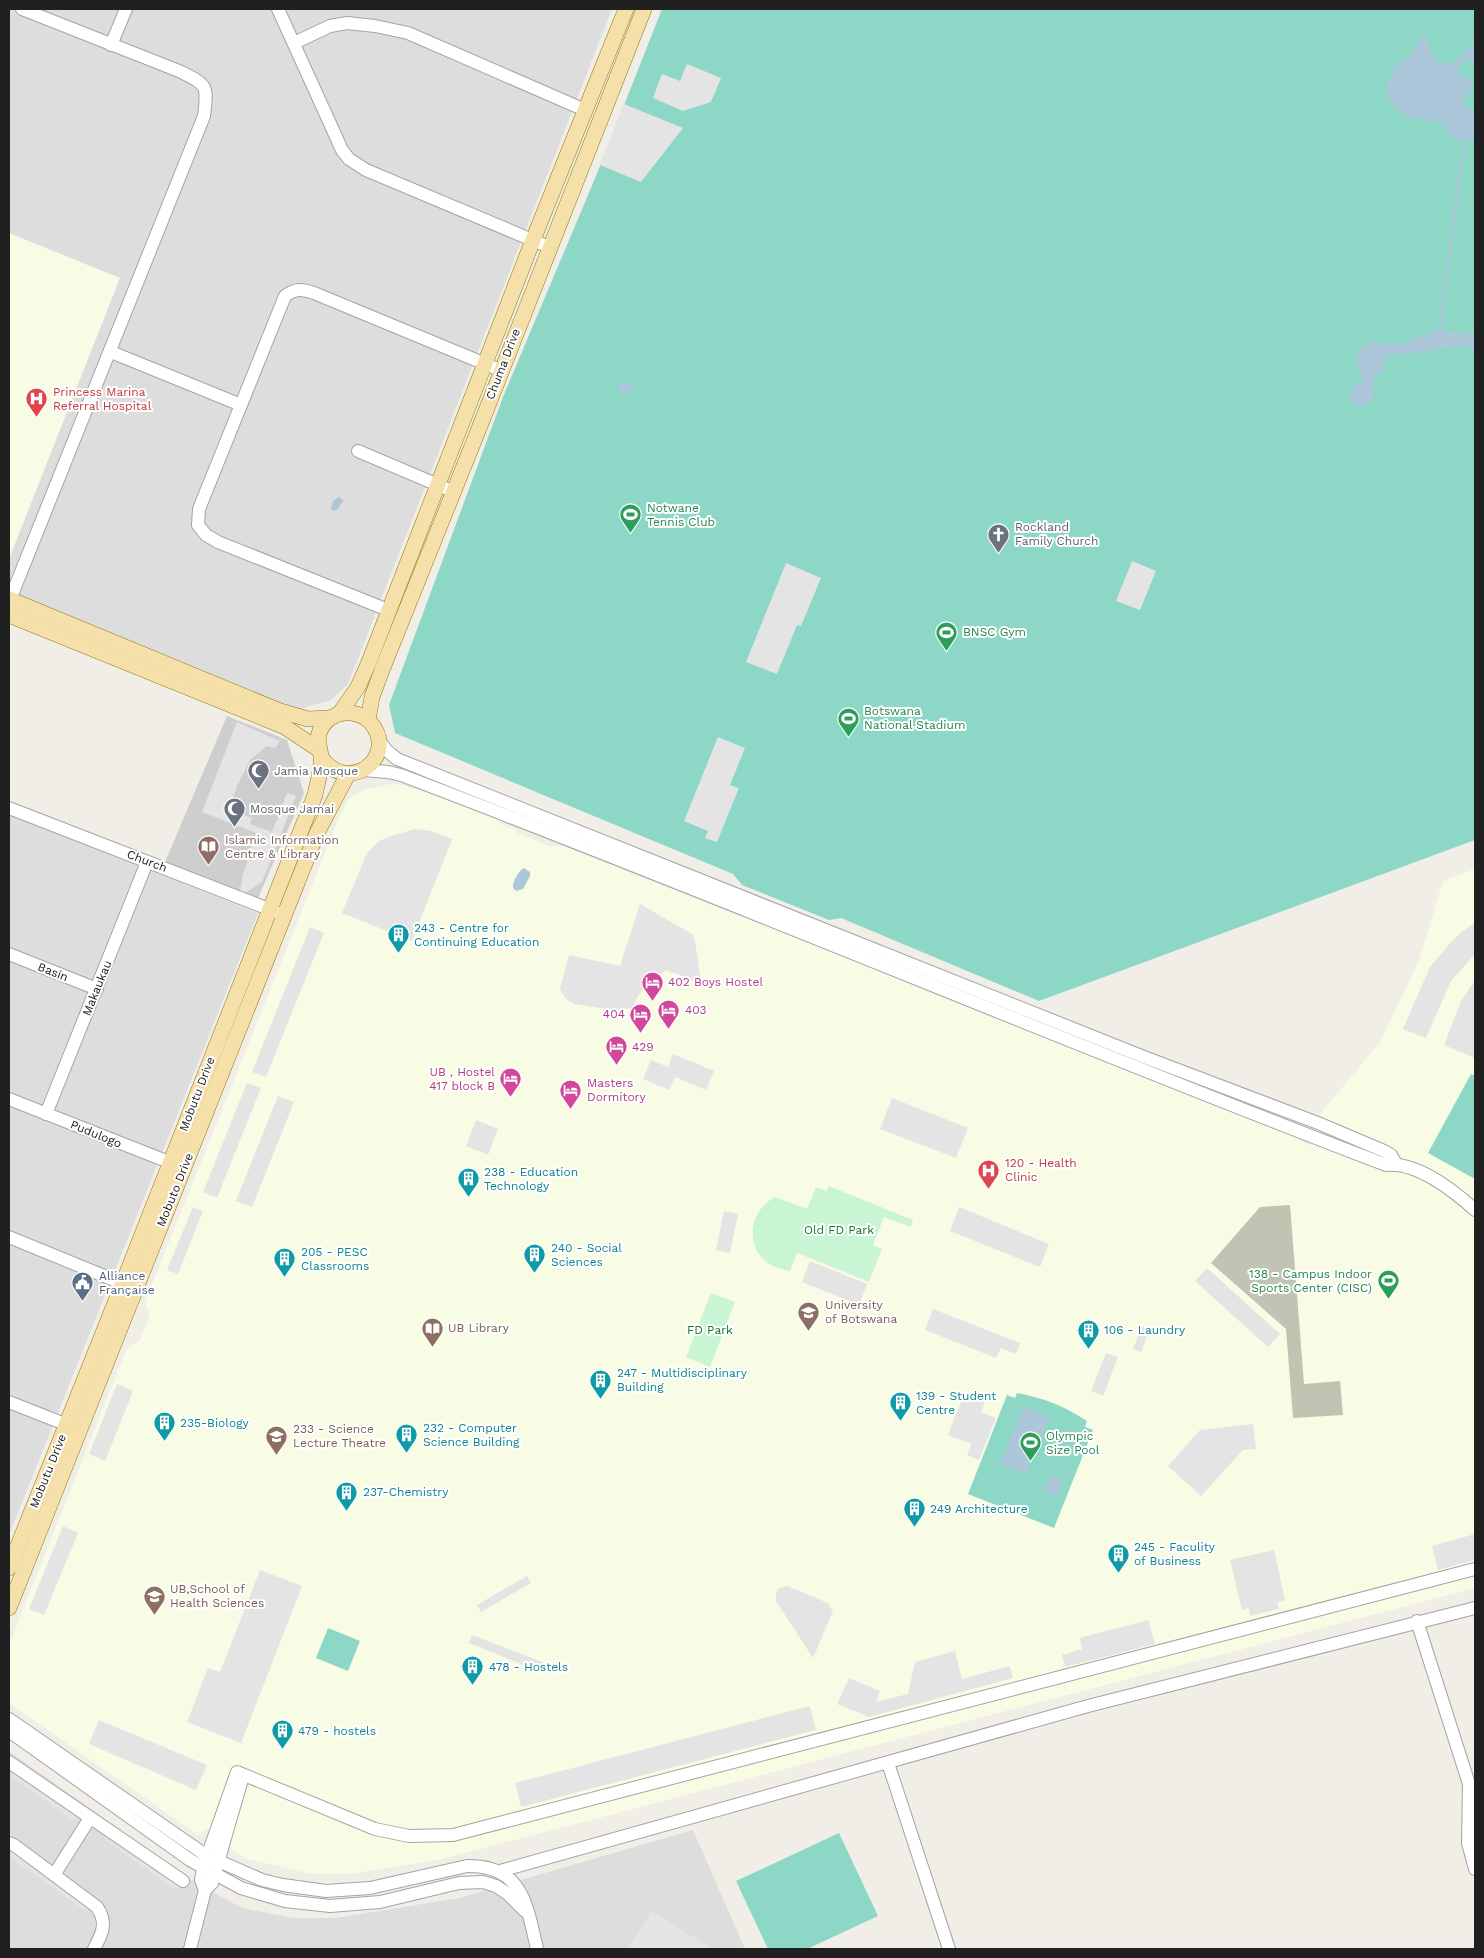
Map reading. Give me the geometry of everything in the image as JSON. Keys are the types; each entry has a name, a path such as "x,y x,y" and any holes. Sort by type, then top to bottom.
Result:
{"main road":[{"name":"Chuma Drive","path":"335,716 358,687 533,240 626,9"},
{"name":"Chuma Drive","path":"368,720 372,697 382,670 644,9"},
{"path":"9,604 280,711 308,718 335,716 349,712 359,715 368,720 375,729 379,740 376,757 364,770 348,774 332,769 319,753 285,727 9,604"},
{"path":"319,753 320,732 335,716"},
{"name":"Mobutu Drive","path":"9,1568 73,1427 177,1165 270,910 315,795 319,753"},
{"name":"Mobuto Drive","path":"177,1165 317,833 348,774"},
{"path":"9,1608 19,1548"}],"street":[{"path":"9,604 204,116 206,99 205,89 201,82 179,71 22,9"},
{"path":"111,45 126,9"},
{"path":"278,9 342,150 349,159 366,170 549,247"},
{"path":"294,43 330,26 347,23 408,32 586,110"},
{"path":"388,610 218,542 198,526 199,509 284,296 300,288 500,370"},
{"path":"111,352 241,405"},
{"path":"358,451 452,491"},
{"path":"379,740 386,750 398,759 1142,1063 1288,1126 1386,1165 1396,1164 1444,1184 1475,1210"},
{"path":"364,770 400,775 1142,1063 1293,1113 1391,1155 1396,1164"},
{"name":"Church","path":"9,808 284,915"},
{"name":"Makaukau","path":"46,1114 147,862"},
{"name":"Basin","path":"9,954 97,989"},
{"name":"Pudulogo","path":"9,1099 177,1165"},
{"path":"1288,1126 1293,1113"},
{"path":"9,1237 130,1286"},
{"path":"9,1402 73,1427"},
{"path":"193,1948 205,1890 212,1884 211,1865 240,1773 375,1828 409,1836 453,1835 1475,1569"},
{"path":"500,1872 1088,1706 1417,1621 1475,1608"},
{"path":"1417,1621 1469,1784 1468,1843 1475,1869"},
{"path":"9,1719 241,1888 285,1901 330,1906 380,1902 459,1883 483,1882 496,1886 508,1894 529,1915"},
{"path":"9,1731 211,1865 262,1880 326,1891 370,1888 467,1866 481,1866 500,1872 513,1883 525,1899 537,1949"},
{"path":"9,1762 183,1881"},
{"path":"888,1764 949,1949"},
{"path":"54,1875 90,1818"},
{"path":"9,1843 97,1907 101,1914 104,1929 94,1949"}],"shaded area":[{"path":"9,9 612,9 348,684 331,700 296,710 9,595"},
{"path":"662,9 1475,9 1475,840 1039,1001 841,918 829,920 742,885 733,874 395,733 389,705 503,397 596,176"},
{"path":"1423,35 1426,38 1434,60 1447,64 1458,60 1475,41 1475,61 1464,61 1458,68 1458,71 1471,80 1472,83 1472,89 1464,100 1466,108 1475,110 1475,136 1469,141 1456,140 1441,123 1409,117 1401,113 1388,99 1386,87 1395,67 1410,56"},
{"path":"687,64 721,78 711,102 683,111 653,98 662,74 680,81"},
{"path":"624,104 683,128 641,182 600,165"},
{"name":"Princess Marina Referral Hospital","path":"9,233 120,278 9,559"},
{"path":"1440,329 1456,333 1475,333 1475,349 1455,347 1388,356 1384,361 1384,371 1374,375 1374,391 1369,402 1358,406 1349,399 1353,388 1363,383 1364,380 1358,368 1358,354 1371,341 1390,345 1401,344"},
{"path":"623,383 634,384 636,387 633,391 622,393 618,389 619,385"},
{"path":"339,497 343,501 337,510 333,511 331,508 333,501"},
{"path":"1132,561 1156,571 1140,610 1116,601"},
{"path":"786,563 821,578 801,626 797,625 777,674 746,662"},
{"name":"Mosque Jamai","path":"227,716 287,740 304,793 258,898 165,862"},
{"path":"237,722 280,741 275,748 267,746 250,760 237,786 229,809 252,818 250,824 272,832 287,793 296,796 262,882 239,897 243,874 256,833 202,812"},
{"path":"718,737 745,748 730,785 739,788 717,842 705,838 708,831 684,821"},
{"name":"University of Botswana","path":"390,784 402,785 448,799 500,820 500,824 549,846 563,846 1293,1135 1309,1146 1321,1113 1380,1042 1419,961 1443,881 1475,869 1475,1588 438,1860 348,1874 312,1874 247,1859 224,1845 207,1828 198,1835 9,1703 9,1645 128,1346 139,1342 149,1319 145,1302 340,815 347,802 354,795 364,790"},
{"path":"9,815 258,913 9,1535"},
{"path":"415,829 431,831 452,839 412,941 342,913 367,853 379,841"},
{"path":"524,868 530,872 530,876 523,889 516,891 513,888 514,883 518,874"},
{"path":"640,904 692,934 695,940 701,983 666,970 641,991 632,1008 614,1010 574,1004 565,998 560,989 569,955 620,966"},
{"path":"1475,923 1475,954 1451,981 1426,1038 1403,1029 1430,967 1451,942"},
{"path":"310,927 324,933 266,1077 252,1072"},
{"path":"1475,980 1475,1058 1444,1045 1461,1001"},
{"path":"673,1054 714,1071 706,1090 675,1077 669,1090 643,1079 651,1060 668,1067"},
{"path":"1471,1074 1475,1076 1475,1179 1428,1153"},
{"path":"247,1083 261,1088 217,1198 203,1192"},
{"path":"278,1096 294,1102 252,1207 236,1201"},
{"path":"892,1098 968,1128 956,1158 880,1129"},
{"path":"476,1120 498,1129 488,1155 466,1146"},
{"path":"1290,1205 1304,1384 1340,1381 1343,1415 1293,1418 1286,1329 1211,1263 1260,1207"},
{"path":"193,1207 203,1211 178,1274 167,1270"},
{"path":"959,1207 1049,1244 1040,1267 950,1231"},
{"path":"724,1211 738,1214 730,1253 716,1250"},
{"path":"810,1261 867,1284 859,1305 802,1282"},
{"path":"1207,1268 1280,1334 1268,1347 1195,1281"},
{"path":"933,1309 1020,1343 1016,1354 1001,1348 996,1358 925,1330"},
{"path":"1142,1326 1150,1329 1141,1352 1133,1349"},
{"path":"1106,1353 1118,1357 1103,1396 1091,1391"},
{"path":"117,1384 133,1391 105,1461 89,1454"},
{"name":"Olympic Size Pool","path":"1017,1393 1036,1397 1062,1407 1087,1421 1085,1427 1093,1430 1054,1528 968,1494 1007,1395 1015,1398"},
{"path":"964,1394 985,1402 981,1412 996,1418 979,1460 967,1455 971,1444 948,1435"},
{"path":"1024,1407 1049,1417 1026,1474 1000,1464"},
{"path":"1253,1424 1256,1449 1243,1450 1201,1496 1168,1466 1200,1430"},
{"path":"1051,1475 1063,1480 1056,1496 1044,1491"},
{"path":"63,1526 78,1533 44,1615 29,1609"},
{"path":"1475,1534 1475,1560 1438,1570 1432,1546"},
{"path":"1274,1550 1285,1600 1277,1602 1279,1609 1250,1616 1249,1608 1242,1610 1230,1560"},
{"path":"260,1570 302,1586 241,1743 187,1722 208,1668 220,1672"},
{"path":"527,1576 531,1583 481,1612 477,1605"},
{"path":"787,1586 828,1603 833,1611 813,1658 776,1601 778,1589"},
{"path":"1148,1620 1155,1644 1065,1667 1062,1655 1082,1649 1080,1638"},
{"path":"328,1628 360,1641 348,1671 316,1658"},
{"path":"472,1635 545,1663 541,1672 469,1643"},
{"path":"955,1651 962,1679 1010,1666 1013,1678 869,1717 837,1704 849,1678 880,1691 876,1702 908,1694 915,1662"},
{"path":"810,1706 816,1730 521,1807 515,1783"},
{"path":"99,1720 207,1765 196,1790 89,1744"},
{"path":"10,1752 190,1879 242,1908 293,1918 335,1918 459,1898 693,1830 745,1949 9,1949"},
{"path":"15,1772 78,1817 74,1821 11,1777"},
{"path":"839,1833 878,1916 807,1949 768,1949 736,1881"},
{"path":"107,1835 180,1886 177,1891 104,1839"},
{"path":"13,1851 91,1906 87,1912 9,1857"},
{"path":"651,1911 713,1949 628,1949"}],"green space":[{"name":"Old FD Park","path":"829,1186 913,1220 911,1227 884,1217 873,1245 882,1249 869,1282 797,1253 790,1271 776,1267 764,1260 754,1243 753,1226 756,1217 767,1202 775,1197 807,1209 816,1187 826,1191"},
{"name":"FD Park","path":"711,1293 735,1302 710,1367 686,1357"}],"waterway":[{"path":"1440,329 1464,142"}],"place":[{"name":"Princess Marina Referral Hospital","path":"37,418"},
{"name":"Notwane Tennis Club","path":"631,534"},
{"name":"Rockland Family Church","path":"999,553"},
{"name":"BNSC Gym","path":"947,651"},
{"name":"Botswana National Stadium","path":"848,737"},
{"name":"Jamia Mosque","path":"258,790"},
{"name":"Mosque Jamai","path":"234,828"},
{"name":"Islamic Information Centre & Library","path":"209,866"},
{"name":"243 - Centre for Continuing Education","path":"398,954"},
{"name":"402 Boys Hostel","path":"652,1001"},
{"name":"403","path":"669,1029"},
{"name":"404","path":"641,1033"},
{"name":"429","path":"616,1066"},
{"name":"UB , Hostel 417 block B","path":"511,1098"},
{"name":"Masters Dormitory","path":"571,1109"},
{"name":"120 - Health Clinic","path":"989,1189"},
{"name":"238 - Education Technology","path":"468,1198"},
{"name":"240 - Social Sciences","path":"535,1274"},
{"name":"205 - PESC Classrooms","path":"285,1278"},
{"name":"138 - Campus Indoor Sports Center (CISC)","path":"1388,1300"},
{"name":"Alliance Française","path":"83,1302"},
{"name":"University of Botswana","path":"809,1331"},
{"name":"UB Library","path":"432,1347"},
{"name":"106 - Laundry","path":"1088,1349"},
{"name":"247 - Multidisciplinary Building","path":"601,1399"},
{"name":"139 - Student Centre","path":"900,1422"},
{"name":"235-Biology","path":"164,1442"},
{"name":"232 - Computer Science Building","path":"407,1454"},
{"name":"233 - Science Lecture Theatre","path":"277,1455"},
{"name":"Olympic Size Pool","path":"1030,1462"},
{"name":"237-Chemistry","path":"347,1511"},
{"name":"249 Architecture","path":"914,1528"},
{"name":"245 - Faculity of Business","path":"1118,1573"},
{"name":"UB,School of Health Sciences","path":"154,1615"},
{"name":"478 - Hostels","path":"473,1686"},
{"name":"479 - hostels","path":"282,1750"}]}
